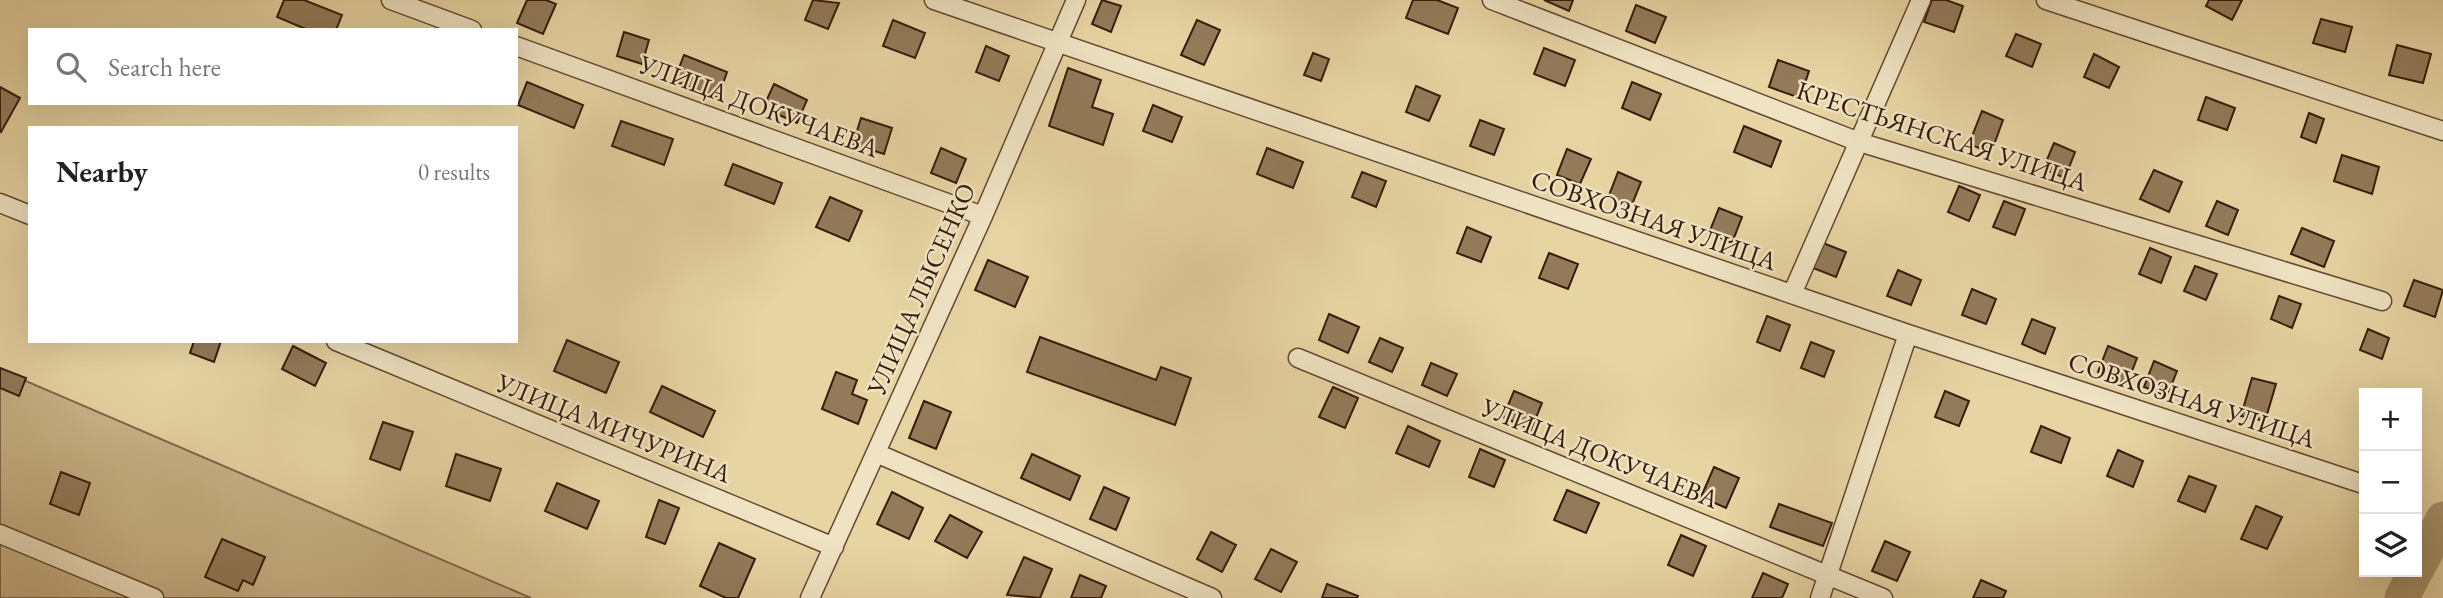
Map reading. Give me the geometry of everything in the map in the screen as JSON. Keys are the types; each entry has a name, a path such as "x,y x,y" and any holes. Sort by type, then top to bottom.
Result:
{"street":[{"path":"391,0 467,28"},
{"name":"СОВХОЗНАЯ УЛИЦА","path":"934,0 1058,45 1792,295 2359,483"},
{"name":"УЛИЦА ЛЫСЕНКО","path":"810,598 983,216 1076,0"},
{"name":"КРЕСТЬЯНСКАЯ УЛИЦА","path":"1492,0 1859,142 2382,301"},
{"path":"1792,295 1921,0"},
{"path":"2046,0 2443,131"},
{"name":"УЛИЦА ДОКУЧАЕВА","path":"518,47 983,216"},
{"path":"0,203 28,214"},
{"path":"1820,598 1908,334"},
{"name":"УЛИЦА МИЧУРИНА","path":"341,343 834,547"},
{"name":"УЛИЦА ДОКУЧАЕВА","path":"1298,358 1883,598"},
{"path":"876,453 1212,598"},
{"path":"0,534 154,598"}],"shaded area":[{"path":"0,370 531,598 0,598"}],"building":[{"path":"284,0 304,0 342,15 337,28 303,28 277,17"},
{"path":"527,0 546,0 556,4 543,34 517,23"},
{"path":"813,0 839,3 828,29 805,20"},
{"path":"1102,0 1121,6 1111,32 1092,24"},
{"path":"1413,0 1437,0 1458,8 1448,34 1406,18"},
{"path":"1544,0 1573,0 1569,11"},
{"path":"1932,0 1946,0 1963,6 1954,32 1924,22"},
{"path":"2209,0 2242,0 2232,20 2206,6"},
{"path":"1636,5 1666,17 1655,43 1626,31"},
{"path":"2321,19 2352,27 2345,52 2313,43"},
{"path":"893,20 925,33 915,58 883,46"},
{"path":"1197,20 1220,30 1204,65 1181,55"},
{"path":"624,32 649,40 642,64 617,56"},
{"path":"2016,34 2041,44 2032,67 2006,56"},
{"path":"2397,45 2431,54 2423,83 2389,75"},
{"path":"986,46 1009,56 999,81 976,72"},
{"path":"1544,48 1575,60 1565,86 1534,74"},
{"path":"1313,53 1329,59 1321,81 1304,75"},
{"path":"2094,54 2119,67 2109,88 2084,77"},
{"path":"684,55 727,72 718,98 674,81"},
{"path":"1778,60 1809,71 1800,98 1769,87"},
{"path":"1068,68 1101,80 1092,107 1113,114 1103,145 1049,126"},
{"path":"527,82 583,105 574,128 518,105"},
{"path":"1632,82 1661,94 1650,120 1622,108"},
{"path":"774,84 807,100 797,123 763,108"},
{"path":"1416,86 1440,96 1429,121 1406,112"},
{"path":"0,87 20,98 1,132 0,131"},
{"path":"2206,97 2235,108 2227,130 2198,120"},
{"path":"1153,105 1182,117 1172,142 1143,131"},
{"path":"1982,111 2003,120 1991,153 1969,144"},
{"path":"2309,113 2324,119 2316,143 2301,137"},
{"path":"861,118 892,128 884,154 853,144"},
{"path":"1480,120 1504,129 1494,155 1470,146"},
{"path":"621,121 673,139 664,165 612,146"},
{"path":"1744,126 1781,141 1771,167 1734,152"},
{"path":"2054,143 2075,152 2065,178 2043,169"},
{"path":"941,148 966,159 956,183 931,173"},
{"path":"1267,148 1303,162 1293,188 1257,174"},
{"path":"1567,149 1591,159 1580,184 1557,175"},
{"path":"2342,155 2379,167 2372,194 2334,181"},
{"path":"733,164 782,183 774,204 725,185"},
{"path":"2154,170 2182,182 2169,212 2140,199"},
{"path":"1362,172 1386,181 1376,207 1352,197"},
{"path":"1618,172 1641,182 1631,207 1608,198"},
{"path":"1959,186 1980,195 1969,221 1948,212"},
{"path":"830,197 862,211 849,241 816,227"},
{"path":"2004,201 2025,209 2015,235 1993,227"},
{"path":"2217,201 2238,210 2228,235 2206,226"},
{"path":"1719,208 1742,217 1732,243 1709,233"},
{"path":"1467,227 1491,237 1481,262 1457,253"},
{"path":"2302,228 2334,241 2324,267 2291,254"},
{"path":"1823,243 1846,252 1836,277 1813,268"},
{"path":"2150,248 2171,257 2161,283 2139,274"},
{"path":"1549,253 1578,264 1568,289 1539,278"},
{"path":"988,260 1028,277 1015,307 975,290"},
{"path":"2195,266 2217,274 2206,300 2184,291"},
{"path":"1898,270 1921,280 1911,305 1887,296"},
{"path":"2414,280 2443,290 2435,317 2404,306"},
{"path":"1972,289 1996,299 1986,324 1962,315"},
{"path":"2279,296 2301,304 2292,328 2271,319"},
{"path":"1329,314 1359,327 1348,353 1319,340"},
{"path":"1767,316 1790,325 1780,351 1757,342"},
{"path":"2032,319 2055,328 2045,354 2022,344"},
{"path":"2368,329 2389,338 2382,359 2360,350"},
{"path":"1040,337 1156,380 1161,367 1191,378 1175,425 1027,372"},
{"path":"1380,338 1403,348 1392,372 1369,362"},
{"path":"567,340 619,362 606,393 554,371"},
{"path":"1811,342 1834,351 1824,377 1801,368"},
{"path":"193,343 220,343 214,362 190,353"},
{"path":"293,346 326,363 315,386 282,369"},
{"path":"2108,346 2137,358 2127,384 2098,372"},
{"path":"2154,361 2177,371 2167,396 2144,387"},
{"path":"1431,363 1457,374 1447,396 1422,385"},
{"path":"0,368 26,378 19,396 0,388"},
{"path":"836,372 857,380 852,394 867,400 858,424 822,409"},
{"path":"2252,378 2276,384 2265,421 2241,416"},
{"path":"662,386 715,411 703,437 650,412"},
{"path":"1333,387 1358,398 1345,428 1319,417"},
{"path":"1514,391 1542,403 1531,430 1503,417"},
{"path":"1945,391 1969,401 1959,426 1935,417"},
{"path":"924,401 951,412 936,449 909,438"},
{"path":"383,422 413,432 400,470 370,459"},
{"path":"1408,426 1440,441 1429,467 1396,453"},
{"path":"2041,426 2070,438 2061,463 2031,452"},
{"path":"1480,449 1505,460 1494,487 1469,477"},
{"path":"2118,450 2143,461 2133,487 2107,476"},
{"path":"456,454 501,469 490,501 446,486"},
{"path":"1032,454 1080,476 1070,500 1021,478"},
{"path":"1714,467 1739,478 1726,508 1701,497"},
{"path":"61,472 90,483 79,515 50,504"},
{"path":"2189,476 2216,486 2205,512 2178,501"},
{"path":"557,483 599,501 587,529 545,511"},
{"path":"1104,487 1129,498 1116,530 1090,519"},
{"path":"1567,490 1599,503 1586,533 1554,520"},
{"path":"892,492 923,508 909,539 877,524"},
{"path":"659,500 679,508 665,544 646,537"},
{"path":"1779,504 1832,523 1823,546 1770,527"},
{"path":"2256,506 2282,517 2267,549 2241,539"},
{"path":"950,515 982,532 967,558 935,541"},
{"path":"1211,532 1236,545 1222,572 1197,559"},
{"path":"1681,535 1706,546 1693,576 1668,565"},
{"path":"222,539 265,557 253,585 243,580 238,591 205,577"},
{"path":"1885,541 1910,552 1897,581 1872,571"},
{"path":"719,543 755,559 738,598 726,598 700,586"},
{"path":"1271,549 1297,562 1281,592 1255,579"},
{"path":"1024,557 1052,569 1040,598 1007,595"},
{"path":"1763,573 1788,584 1782,598 1752,598"},
{"path":"1080,575 1106,586 1101,598 1071,598"},
{"path":"1981,580 2006,591 2003,598 1973,598"},
{"path":"1327,584 1358,596 1322,598"}],"waterway":[{"path":"2422,559 2443,519"},
{"path":"2402,598 2412,577"}]}
